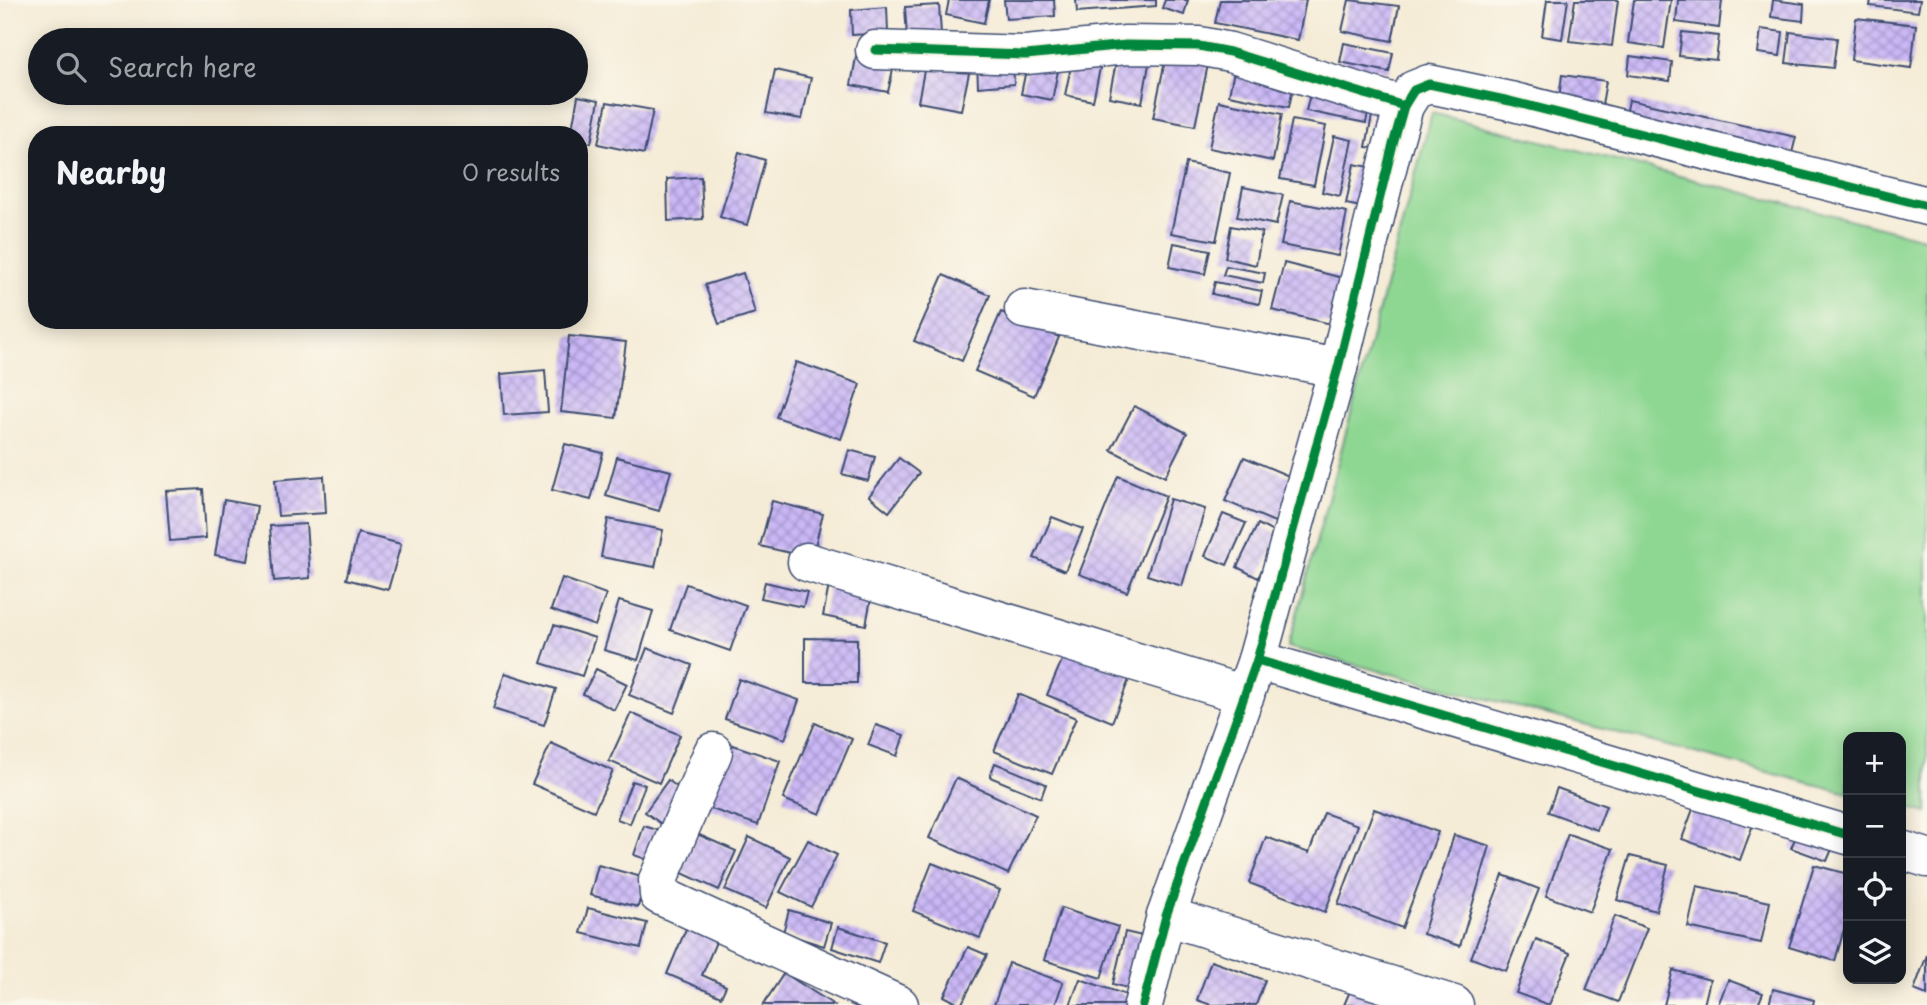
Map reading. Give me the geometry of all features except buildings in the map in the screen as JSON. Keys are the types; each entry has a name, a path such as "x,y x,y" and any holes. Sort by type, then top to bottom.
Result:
{"street":[{"path":"875,50 1026,55 1126,45 1199,46 1230,52 1404,106"},
{"path":"1143,1005 1166,916 1251,678 1338,368 1404,106 1413,90 1429,84 1619,127 1927,206"},
{"path":"1024,309 1338,368"},
{"path":"807,562 1843,834"},
{"path":"713,752 658,880 659,895 899,1005"},
{"path":"1906,852 1927,858"},
{"path":"1166,916 1454,1005"}],"green space":[{"path":"1432,113 1927,239 1927,813 1906,807 1906,732 1843,732 1843,792 1288,647"}],"cycle path":[{"path":"875,50 1026,55 1126,45 1199,46 1230,52 1404,106"},
{"path":"1143,1005 1166,916 1257,660 1338,368 1392,148 1404,106 1414,90 1429,84 1510,101 1927,206"},
{"path":"1257,660 1843,834"}]}
